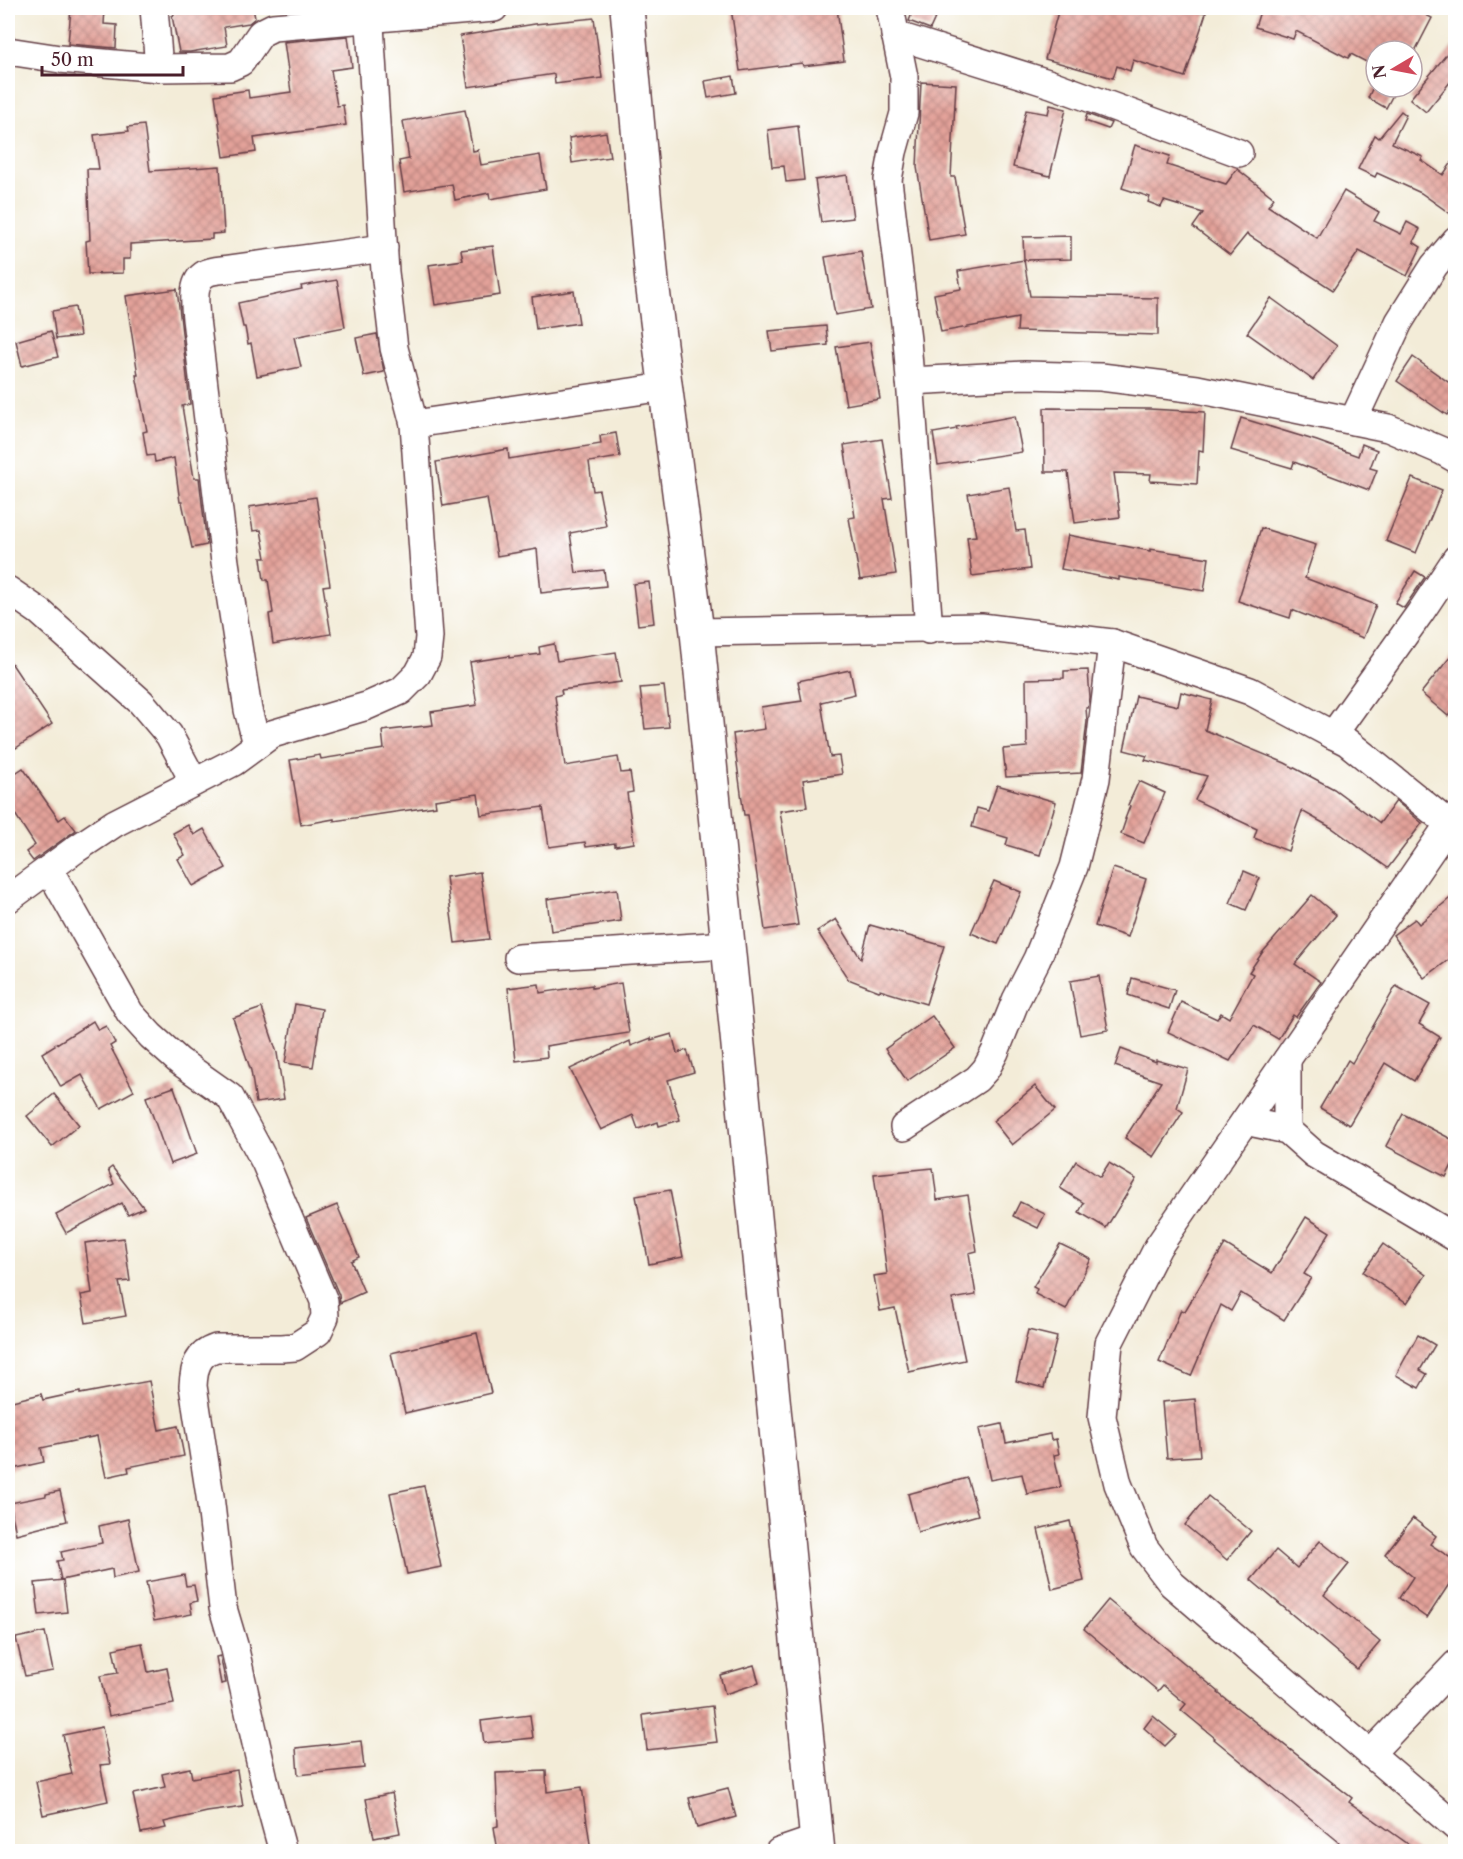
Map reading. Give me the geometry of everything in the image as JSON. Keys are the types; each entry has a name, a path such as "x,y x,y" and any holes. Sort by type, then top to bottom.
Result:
{"main road":[{"path":"627,8 652,282 697,633 817,1845"}],"street":[{"path":"154,8 159,68"},
{"path":"8,51 60,59 159,68 230,67 241,62 261,33 273,27 370,13 494,8"},
{"path":"890,8 904,77 904,113 888,180 907,340 929,630"},
{"path":"8,899 115,823 234,762 272,734 367,706 401,691 418,674 427,657 429,637 414,424 394,348 384,248 370,13"},
{"path":"895,35 1051,84 1239,153"},
{"path":"1353,421 1399,322 1434,266 1455,240"},
{"path":"257,744 248,710 225,562 196,319 194,297 198,281 205,273 384,248"},
{"path":"910,381 1025,375 1101,377 1197,389 1388,428 1442,451 1455,459"},
{"path":"414,424 665,387"},
{"path":"1333,735 1420,613 1455,559"},
{"path":"10,596 40,612 141,702 169,735 194,782"},
{"path":"697,633 929,630 981,627 1112,643 1250,691 1347,742 1452,827 1158,1247 1109,1343 1102,1417 1118,1484 1126,1505 1144,1546 1172,1584 1455,1827"},
{"path":"904,1127 977,1078 986,1069 1016,1000 1037,959 1074,867 1096,779 1112,643"},
{"path":"49,868 130,1013 179,1061 230,1097 265,1162 324,1301 325,1317 318,1332 295,1347 216,1348 207,1351 198,1361 193,1386 210,1496 223,1608 234,1645 268,1797 283,1851"},
{"path":"518,958 728,945"},
{"path":"1287,1060 1287,1130"},
{"path":"1245,1121 1287,1130 1314,1154 1455,1238"},
{"path":"1370,1754 1455,1664"},
{"path":"779,1851 817,1845"}],"building":[{"path":"71,8 105,8 104,24 117,25 116,48 68,44"},
{"path":"173,8 253,8 255,18 249,23 224,27 227,46 179,52 172,16 174,15"},
{"path":"731,8 837,8 844,61 803,66 802,63 740,71"},
{"path":"914,8 936,16 930,29 909,21"},
{"path":"1059,8 1189,8 1206,13 1185,77 1133,60 1130,71 1117,66 1113,78 1045,59"},
{"path":"1261,8 1412,8 1432,18 1421,39 1364,39 1364,61 1351,54 1348,58 1296,31 1293,39 1255,27"},
{"path":"594,18 602,78 555,84 554,74 468,87 460,36 535,24"},
{"path":"348,36 352,67 331,70 337,106 343,105 346,125 254,138 256,152 224,157 215,95 248,90 249,98 291,92 284,42"},
{"path":"1455,44 1455,76 1426,112 1410,99 1424,99 1424,82"},
{"path":"733,76 736,93 708,98 705,81"},
{"path":"921,82 956,84 951,177 955,177 965,234 929,240 917,167"},
{"path":"1370,99 1391,99 1386,108"},
{"path":"1050,105 1066,109 1050,176 1013,167 1026,110 1048,114"},
{"path":"465,110 473,151 478,150 481,165 540,155 546,189 490,199 489,193 455,200 452,184 404,192 399,161 409,159 403,121"},
{"path":"1401,111 1406,115 1392,143 1423,157 1421,160 1443,175 1455,158 1455,217 1421,193 1377,173 1375,177 1358,169 1375,135 1379,138"},
{"path":"1087,114 1111,123 1108,129 1085,121"},
{"path":"144,125 150,171 220,166 224,233 212,234 212,239 130,244 130,259 123,259 123,273 88,274 86,241 90,240 87,169 99,169 94,135 129,131 128,127"},
{"path":"798,126 804,180 786,182 784,166 772,167 768,130"},
{"path":"606,132 610,157 572,163 569,138"},
{"path":"1135,145 1170,156 1167,165 1226,184 1237,169 1274,198 1268,206 1317,238 1344,191 1379,212 1374,221 1401,234 1407,222 1420,229 1413,242 1421,247 1407,276 1359,251 1333,290 1247,234 1230,255 1193,227 1203,213 1164,201 1161,207 1148,202 1150,197 1122,188"},
{"path":"847,175 853,218 821,222 815,180"},
{"path":"1071,236 1071,259 1024,260 1023,237"},
{"path":"493,246 500,295 435,305 429,265 463,260 461,250"},
{"path":"861,251 871,309 835,315 825,257"},
{"path":"1024,260 1030,296 1158,298 1158,335 1017,331 1018,318 941,332 934,294 961,289 958,271"},
{"path":"337,280 345,327 294,337 301,367 257,376 251,343 248,344 238,303 302,289 301,286"},
{"path":"177,289 190,404 182,406 194,478 199,478 207,545 192,548 182,502 180,502 174,458 155,462 154,455 147,456 143,432 147,431 136,375 138,375 126,296"},
{"path":"574,291 579,323 536,329 532,297"},
{"path":"1271,298 1337,346 1313,380 1247,333"},
{"path":"75,307 80,336 56,339 52,311"},
{"path":"826,326 828,345 772,351 769,331"},
{"path":"51,331 58,357 22,366 16,341"},
{"path":"377,334 384,372 364,376 356,338"},
{"path":"870,342 880,399 846,405 836,347"},
{"path":"1413,357 1455,387 1455,403 1447,415 1397,381"},
{"path":"1044,408 1205,412 1203,451 1199,450 1197,484 1150,481 1151,474 1114,473 1120,517 1075,523 1068,472 1045,472"},
{"path":"1015,416 1022,452 938,465 933,433"},
{"path":"1241,418 1358,456 1362,444 1377,450 1370,468 1377,470 1369,490 1294,462 1292,468 1231,450"},
{"path":"616,433 620,457 589,462 593,491 599,490 606,526 570,533 576,573 604,570 606,586 541,593 537,549 497,556 487,498 443,506 436,462 508,449 509,459 601,444 600,436"},
{"path":"882,439 892,498 884,499 896,574 860,580 849,518 855,517 844,445"},
{"path":"1412,478 1442,490 1416,553 1386,541"},
{"path":"1009,487 1016,531 1025,530 1030,569 972,576 967,537 976,536 968,494"},
{"path":"316,497 330,585 323,586 331,634 273,644 269,614 273,613 268,580 264,580 261,558 266,558 261,530 253,531 249,507"},
{"path":"1261,528 1316,545 1305,578 1376,605 1363,638 1292,610 1290,618 1238,601"},
{"path":"1068,535 1150,551 1150,549 1209,558 1204,591 1119,577 1119,580 1061,569"},
{"path":"1415,571 1425,577 1404,608 1395,603"},
{"path":"649,582 654,623 638,625 633,584"},
{"path":"554,644 557,661 616,652 621,682 561,690 562,694 555,696 565,766 618,757 621,773 630,772 633,792 627,793 634,843 586,847 585,842 549,847 543,807 481,815 478,794 435,800 436,806 301,825 290,760 320,755 321,759 384,749 382,731 433,725 431,712 477,705 470,662 540,654 539,647"},
{"path":"1455,651 1455,708 1448,716 1421,693"},
{"path":"8,658 52,724 16,748 8,736"},
{"path":"850,670 855,694 821,702 830,757 839,756 842,774 803,780 807,807 780,811 798,925 765,930 748,815 744,815 733,734 765,729 761,707 802,701 798,681"},
{"path":"1088,670 1090,698 1088,708 1086,708 1087,721 1081,773 1006,777 1003,749 1027,747 1026,679 1064,678 1064,671"},
{"path":"664,686 669,727 645,729 640,688"},
{"path":"1181,692 1212,700 1205,730 1285,763 1334,789 1380,823 1396,801 1422,823 1388,868 1332,828 1302,811 1288,851 1254,838 1257,829 1195,800 1207,776 1145,760 1147,756 1124,750 1136,696 1178,706"},
{"path":"23,768 59,820 65,816 76,830 33,861 26,852 35,845 8,803 8,778"},
{"path":"1139,781 1165,793 1144,843 1121,834 1130,806 1128,805"},
{"path":"997,785 1056,802 1040,855 1006,845 1008,838 972,827 977,808 988,811"},
{"path":"188,825 194,835 204,829 226,868 193,886 178,859 185,855 173,833"},
{"path":"1113,868 1146,879 1128,937 1095,926"},
{"path":"1244,871 1260,878 1246,910 1230,903"},
{"path":"480,872 489,939 455,943 446,877"},
{"path":"994,881 1021,892 998,944 971,933"},
{"path":"617,889 621,921 551,931 547,899"},
{"path":"1455,894 1455,955 1424,978 1393,935 1415,919 1419,924"},
{"path":"1312,895 1336,915 1295,964 1321,982 1296,1017 1293,1015 1278,1039 1254,1025 1230,1061 1168,1032 1181,1002 1217,1019 1221,1013 1229,1018 1253,974 1249,972 1262,953"},
{"path":"836,919 861,959 870,925 944,946 926,1004 879,991 848,979 817,931"},
{"path":"1099,976 1108,1030 1080,1035 1070,981"},
{"path":"1132,978 1175,990 1169,1009 1128,995"},
{"path":"621,983 629,1033 546,1046 547,1057 516,1061 508,988 539,984 540,993"},
{"path":"1396,986 1430,1005 1419,1024 1440,1037 1414,1081 1385,1063 1349,1125 1320,1108 1348,1060 1352,1063"},
{"path":"295,1004 322,1009 313,1067 285,1063"},
{"path":"262,1008 277,1053 284,1099 256,1103 251,1071 233,1018"},
{"path":"932,1016 955,1048 907,1081 885,1049"},
{"path":"93,1021 98,1030 106,1026 115,1043 110,1046 134,1091 101,1109 82,1075 61,1087 42,1053"},
{"path":"672,1034 677,1053 687,1050 694,1072 668,1080 680,1120 659,1126 658,1122 638,1129 633,1115 601,1130 570,1069 630,1041 631,1046 651,1038 651,1040"},
{"path":"1121,1049 1156,1062 1156,1060 1188,1069 1177,1108 1183,1112 1154,1157 1125,1138 1161,1082 1115,1066"},
{"path":"1035,1086 1055,1110 1012,1145 993,1121"},
{"path":"174,1087 197,1154 170,1164 146,1097"},
{"path":"54,1094 79,1125 52,1147 27,1116"},
{"path":"1403,1114 1455,1141 1455,1159 1446,1177 1386,1146"},
{"path":"1076,1161 1100,1177 1109,1163 1136,1179 1106,1228 1079,1212 1084,1203 1060,1188"},
{"path":"112,1167 144,1208 128,1215 122,1203 66,1233 56,1215 114,1184 108,1170"},
{"path":"933,1168 937,1200 968,1195 977,1251 969,1253 976,1295 952,1299 965,1360 909,1372 895,1308 880,1311 874,1276 887,1274 874,1174"},
{"path":"670,1190 683,1257 649,1264 636,1196"},
{"path":"1020,1202 1045,1214 1038,1228 1013,1216"},
{"path":"337,1205 359,1257 351,1261 364,1292 340,1303 339,1295 306,1218"},
{"path":"1306,1217 1330,1232 1304,1274 1311,1278 1284,1320 1241,1293 1231,1311 1221,1305 1191,1376 1159,1362 1181,1310 1185,1311 1225,1244 1272,1273"},
{"path":"124,1238 130,1281 119,1282 126,1316 86,1323 81,1295 92,1293 85,1243"},
{"path":"1060,1244 1091,1259 1066,1310 1035,1294 1037,1289 1033,1287"},
{"path":"1383,1244 1426,1275 1407,1303 1363,1272"},
{"path":"1028,1330 1057,1337 1044,1388 1016,1381"},
{"path":"477,1333 491,1393 405,1413 391,1353"},
{"path":"1418,1335 1435,1345 1420,1370 1427,1374 1419,1388 1396,1375"},
{"path":"149,1381 159,1430 178,1426 184,1456 128,1467 129,1472 106,1477 97,1436 41,1448 44,1462 8,1470 8,1402 41,1394 43,1400"},
{"path":"1195,1399 1200,1456 1167,1458 1162,1402"},
{"path":"1002,1424 1006,1443 1050,1434 1051,1440 1056,1439 1059,1454 1054,1455 1061,1487 1027,1494 1022,1474 990,1480 979,1429"},
{"path":"967,1478 978,1515 918,1532 908,1494"},
{"path":"424,1486 441,1567 407,1574 390,1493"},
{"path":"60,1491 67,1521 16,1534 10,1503"},
{"path":"1208,1496 1251,1531 1227,1560 1185,1525"},
{"path":"1413,1518 1436,1536 1430,1544 1455,1561 1455,1575 1427,1618 1399,1598 1413,1577 1385,1554"},
{"path":"128,1519 139,1572 113,1578 112,1569 61,1580 57,1561 63,1560 61,1552 102,1543 99,1526"},
{"path":"1070,1521 1084,1581 1052,1589 1038,1529"},
{"path":"1320,1541 1349,1564 1324,1595 1380,1642 1357,1669 1251,1580 1276,1550 1297,1568"},
{"path":"184,1575 186,1586 194,1585 197,1601 190,1603 192,1614 154,1621 146,1582"},
{"path":"63,1580 67,1612 39,1615 35,1583"},
{"path":"1108,1600 1218,1693 1352,1798 1349,1802 1418,1851 1332,1851 1339,1842 1181,1710 1186,1704 1163,1685 1158,1691 1084,1629"},
{"path":"45,1632 53,1671 25,1676 16,1638"},
{"path":"142,1643 148,1672 167,1668 174,1704 109,1716 100,1676 118,1673 113,1649"},
{"path":"220,1656 226,1683 221,1684 216,1657"},
{"path":"754,1665 759,1683 725,1694 720,1675"},
{"path":"712,1706 717,1742 647,1750 643,1715"},
{"path":"530,1715 533,1738 484,1743 481,1721"},
{"path":"1153,1716 1176,1735 1165,1746 1144,1728"},
{"path":"102,1727 110,1764 100,1765 108,1801 43,1815 36,1782 72,1774 63,1735"},
{"path":"361,1741 364,1768 298,1775 296,1748"},
{"path":"190,1768 192,1778 237,1770 243,1807 207,1812 164,1822 166,1828 141,1833 133,1794 165,1787 162,1774"},
{"path":"546,1771 547,1792 582,1787 591,1851 498,1851 494,1827 498,1826 496,1773"},
{"path":"728,1788 736,1817 697,1828 689,1798"},
{"path":"392,1793 400,1833 374,1838 366,1799"}]}
